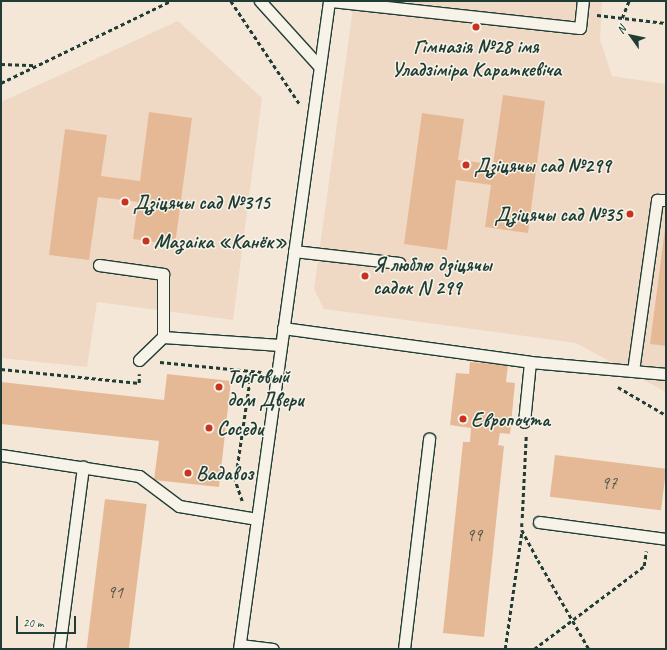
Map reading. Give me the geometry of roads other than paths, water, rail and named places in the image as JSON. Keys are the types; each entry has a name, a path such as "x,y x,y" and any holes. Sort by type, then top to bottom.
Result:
{"lane":[{"path":"260,1 319,66"},
{"path":"273,649 239,647 253,518 283,328 319,66 330,1 580,28 582,1"},
{"path":"633,371 657,200 666,200"},
{"path":"294,251 399,263"},
{"path":"99,265 163,274 163,338"},
{"path":"283,328 530,362 666,374"},
{"path":"139,360 163,338 280,345"},
{"path":"524,422 530,362"},
{"path":"404,649 430,438"},
{"path":"1,455 139,476 179,506 253,518"},
{"path":"59,649 83,467"},
{"path":"539,522 666,539"}],"place":[{"name":"Гімназія №28 імя Уладзіміра Караткевіча","path":"476,27"},
{"name":"Дзіцячы сад №299","path":"466,165"},
{"name":"Дзіцячы сад №315","path":"125,202"},
{"name":"Дзіцячы сад №35","path":"630,214"},
{"name":"Мазаіка «Канёк»","path":"146,241"},
{"name":"Я люблю дзіцячы садок N 299","path":"365,276"},
{"name":"Торговый дом Двери","path":"219,387"},
{"name":"Европочта","path":"463,419"},
{"name":"Соседи","path":"209,428"},
{"name":"Вадавоз","path":"188,473"}]}
